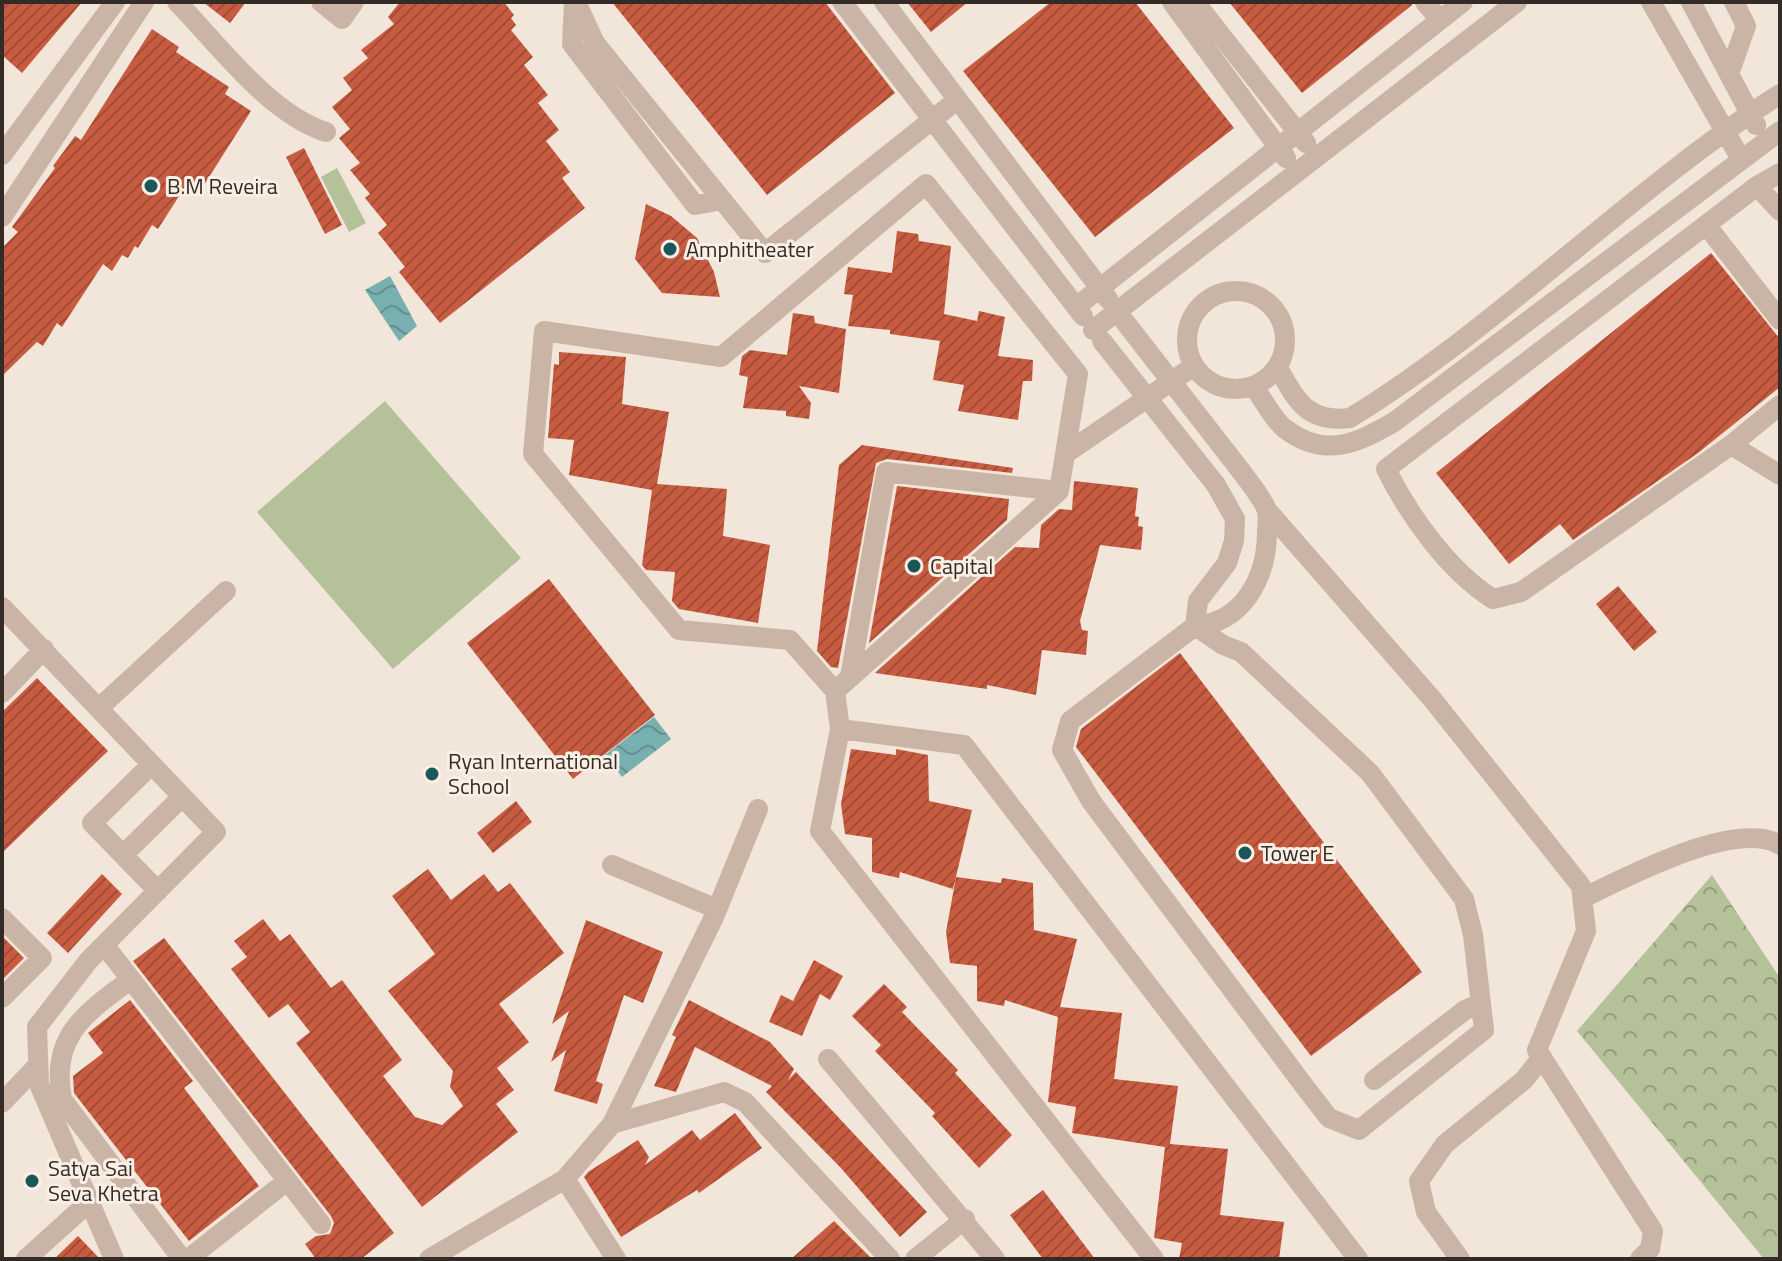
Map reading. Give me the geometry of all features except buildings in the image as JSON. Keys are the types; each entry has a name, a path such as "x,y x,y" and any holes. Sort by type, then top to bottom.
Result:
{"street":[{"path":"2,155 115,2"},
{"path":"4,210 144,2"},
{"path":"177,2 278,105 301,124 326,132"},
{"path":"321,2 342,19 354,2"},
{"path":"575,2 595,43 765,253 957,100"},
{"path":"842,2 1222,493 1235,519 1234,541 1227,563 1198,601 1195,626"},
{"path":"884,2 1267,510 1525,812 1581,886 1586,931 1537,1050 1653,1231 1650,1249 1640,1259"},
{"path":"1172,2 1295,172"},
{"path":"1195,2 1317,157"},
{"path":"1425,2 1440,20"},
{"path":"1076,307 1463,2"},
{"path":"1098,335 1295,172 1517,2"},
{"path":"1651,2 1741,159"},
{"path":"1254,387 1284,427 1327,448 1362,441 1394,422 1773,135 1749,114 1691,2"},
{"path":"1729,74 1746,26 1734,2"},
{"path":"1278,368 1299,404 1328,420 1350,418 1550,273 1723,132 1780,94"},
{"path":"1780,173 1757,186 1386,469 1399,494 1467,583 1493,599 1521,592 1731,445 1780,405"},
{"path":"926,184 1078,374 1068,452 1059,491 843,684 790,640 679,630 533,454 544,331 721,357 926,184"},
{"path":"1757,186 1780,211"},
{"path":"1707,226 1780,320"},
{"path":"1550,273 1563,294"},
{"path":"1232,291 1262,298 1282,322 1284,353 1278,368 1254,387 1237,390 1220,387 1205,379 1194,366 1187,350 1192,317 1202,304 1232,291"},
{"path":"1068,452 1194,366"},
{"path":"1731,445 1780,475"},
{"path":"1059,491 886,472 843,684 840,729 820,831 1154,1259"},
{"path":"1222,493 1247,480"},
{"path":"1195,626 1223,645 1241,652 1370,773 1464,899 1473,935 1484,1030 1359,1130 1329,1118 1091,801 1062,750 1070,721 1195,626 1215,624 1233,613 1259,580 1267,547 1267,510"},
{"path":"99,708 226,591"},
{"path":"2,607 216,832 66,986 37,1027 39,1084 114,1259"},
{"path":"2,693 44,649"},
{"path":"840,729 964,745 1358,1259"},
{"path":"151,765 92,823 158,891"},
{"path":"123,855 182,797"},
{"path":"429,1259 565,1179 612,1124 717,909 758,809"},
{"path":"1583,898 1644,869 1715,844 1756,838 1780,845"},
{"path":"612,865 717,909"},
{"path":"2,918 42,958 2,998"},
{"path":"105,946 321,1224"},
{"path":"35,965 66,986"},
{"path":"130,980 86,1013 65,1042 57,1072 62,1099 185,1259 287,1181"},
{"path":"1374,1080 1465,1010 1479,1004"},
{"path":"1460,1259 1426,1212 1419,1181 1445,1144 1524,1080 1542,1057"},
{"path":"828,1059 965,1219 995,1259"},
{"path":"4,1095 37,1066"},
{"path":"612,1124 724,1092 745,1102 890,1259"},
{"path":"565,1179 616,1259"},
{"path":"26,1259 88,1203"},
{"path":"915,1259 965,1219"}],"green space":[{"path":"337,168 366,223 349,232 321,177"},
{"path":"385,401 521,558 393,669 257,512"},
{"path":"1712,875 1780,978 1780,1259 1764,1259 1577,1031"}],"water":[{"path":"390,276 417,326 399,341 365,290"},
{"path":"654,717 671,739 622,777 605,755"}],"place":[{"name":"B.M Reveira","path":"151,186"},
{"name":"Amphitheater","path":"670,249"},
{"name":"Capital","path":"914,566"},
{"name":"Ryan International School","path":"432,774"},
{"name":"Tower E","path":"1245,853"},
{"name":"Satya Sai Seva Khetra","path":"32,1181"}]}
